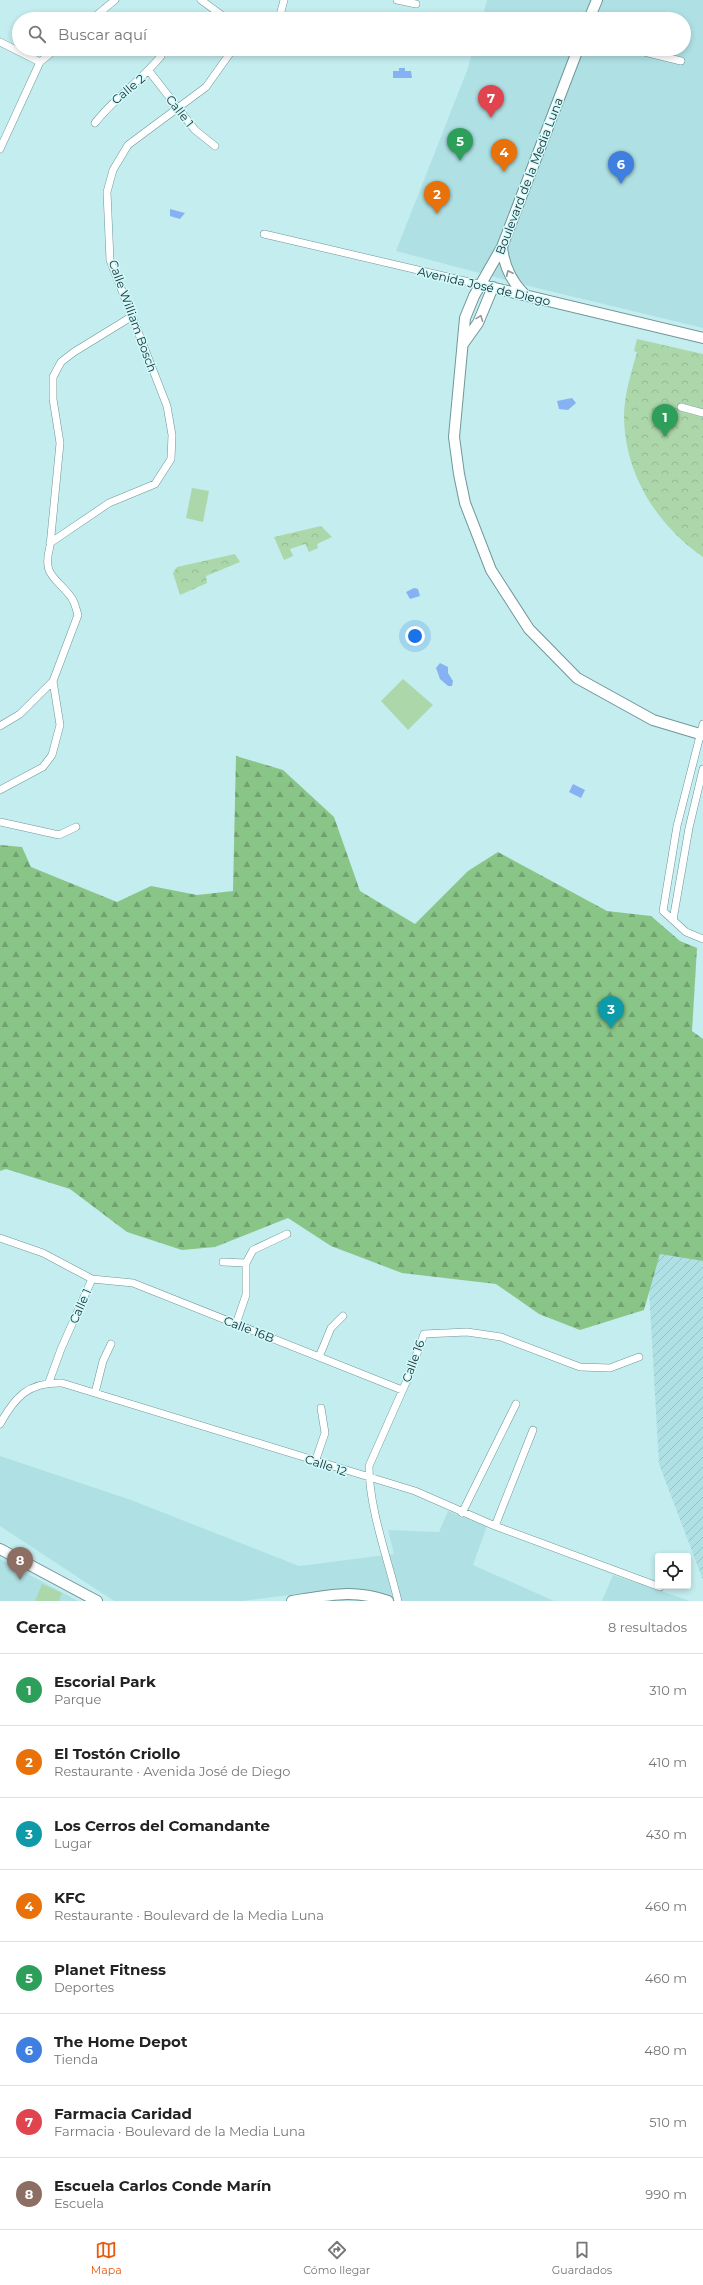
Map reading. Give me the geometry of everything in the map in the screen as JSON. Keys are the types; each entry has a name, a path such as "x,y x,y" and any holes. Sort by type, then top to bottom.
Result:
{"street":[{"path":"100,12 115,0"},
{"path":"201,0 217,12"},
{"path":"281,12 284,0"},
{"path":"397,0 416,4"},
{"path":"592,12 597,0"},
{"path":"0,42 12,48"},
{"path":"28,56 40,62"},
{"path":"0,149 40,62 47,56"},
{"name":"Calle 2","path":"95,123 109,105 149,71 161,56"},
{"name":"Calle William Bosch","path":"50,543 109,503 156,484 171,459 172,435 167,406 110,260 107,192 115,164 128,145 206,87 228,56"},
{"name":"Boulevard de la Media Luna","path":"575,56 502,247 482,285 474,296 465,318 461,345 462,359 454,437 464,502 491,570 510,602 529,629 577,678 638,714 701,734"},
{"path":"661,56 681,61"},
{"name":"Calle 1","path":"149,71 195,130 215,146"},
{"name":"Avenida José de Diego","path":"264,234 524,294 703,338"},
{"path":"502,247 503,259 509,275 524,294"},
{"path":"461,345 478,323 493,287"},
{"path":"0,726 20,714 53,681 78,615 72,598 48,573 46,560 50,543 60,443 53,399 54,377 61,362 74,352 131,317"},
{"path":"681,407 703,413"},
{"path":"0,790 43,767 52,755 60,725 53,681"},
{"path":"703,724 677,826 663,911 686,932 703,939"},
{"path":"673,920 689,828 703,769"},
{"path":"0,822 59,835 76,827"},
{"path":"236,1324 246,1295 246,1263 253,1250 288,1234"},
{"name":"Calle 1","path":"0,1238 43,1253 92,1279 61,1349 49,1382"},
{"path":"223,1262 246,1263"},
{"name":"Calle 16B","path":"92,1279 133,1283 402,1390"},
{"path":"319,1357 331,1328 343,1316"},
{"name":"Calle 16","path":"398,1601 369,1479 369,1466 402,1390 422,1337 428,1333 467,1332 501,1337 580,1367 610,1368 639,1357"},
{"path":"95,1392 103,1361 111,1344"},
{"path":"0,1424 15,1400 38,1386 49,1382"},
{"name":"Calle 12","path":"49,1382 62,1383 95,1392 369,1479 415,1491 462,1513 495,1526 655,1585"},
{"path":"462,1513 516,1404"},
{"path":"315,1462 325,1433 321,1408"},
{"path":"495,1526 533,1430"},
{"path":"0,1549 97,1601"},
{"path":"292,1601 352,1592 371,1598 388,1601"}],"shaded area":[{"path":"487,0 703,0 703,328 529,286 396,251 468,68 471,56 691,56 691,12 484,12"},
{"path":"660,1253 703,1261 703,1580 659,1464 649,1290"},
{"path":"0,1456 131,1500 299,1566 394,1554 388,1530 439,1532 448,1511 487,1526 473,1565 554,1601 313,1601 313,1592 243,1601 114,1601 0,1526"},
{"path":"0,1559 78,1601 0,1601"},
{"path":"613,1575 690,1601 602,1601"}],"green space":[{"path":"637,339 703,354 703,557 671,530 658,514 637,478 630,459 626,438 624,409 628,384 637,352 634,351"},
{"path":"192,488 209,491 203,522 186,518"},
{"path":"321,526 332,537 317,544 318,548 309,552 305,544 290,549 293,556 284,560 274,537"},
{"path":"235,554 240,562 206,576 207,583 180,595 173,573 177,567"},
{"path":"403,679 433,705 408,730 381,701"},
{"path":"236,756 283,770 334,817 360,891 415,924 468,871 498,852 607,911 651,916 680,941 697,948 692,1031 703,1039 703,1261 660,1254 644,1310 580,1330 539,1314 496,1284 402,1273 331,1246 288,1218 215,1247 182,1250 127,1232 70,1189 6,1169 0,1171 0,845 22,847 31,867 117,902 151,886 197,895 233,891"},
{"path":"42,1584 62,1593 59,1601 35,1601"}],"water":[{"path":"399,68 405,68 405,71 411,71 412,78 393,78 393,71 399,71"},
{"path":"170,209 185,213 180,219 170,216"},
{"path":"572,398 576,403 568,410 559,409 557,401"},
{"path":"414,588 418,589 420,596 410,599 406,592"},
{"path":"440,663 448,667 448,673 453,681 452,686 448,686 440,679 436,668"},
{"path":"573,784 585,790 581,798 569,792"}],"place":[{"name":"Farmacia Caridad","path":"491,118"},
{"name":"Planet Fitness","path":"460,161"},
{"name":"KFC","path":"504,172"},
{"name":"The Home Depot","path":"621,184"},
{"name":"El Tostón Criollo","path":"437,214"},
{"name":"Escorial Park","path":"665,437"},
{"name":"Los Cerros del Comandante","path":"611,1029"},
{"name":"Escuela Carlos Conde Marín","path":"20,1580"}]}
